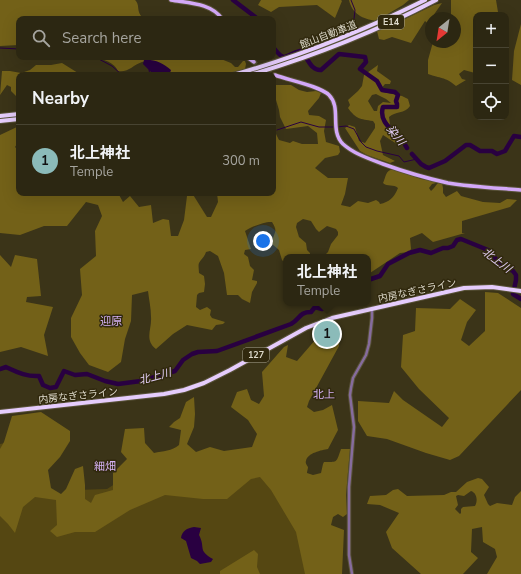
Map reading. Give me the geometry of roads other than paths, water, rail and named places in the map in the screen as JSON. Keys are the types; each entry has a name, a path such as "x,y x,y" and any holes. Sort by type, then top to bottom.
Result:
{"highway":[{"name":"館山自動車道","path":"344,40 425,0"},
{"name":"館山自動車道","path":"258,72 344,40 436,0"},
{"name":"館山自動車道","path":"247,72 280,64"},
{"path":"0,116 16,114"},
{"path":"0,121 16,119"},
{"name":"内房なぎさライン","path":"0,412 164,394 184,390 204,383 306,328 332,318 464,288 487,286 520,291"}],"main road":[{"path":"171,0 208,7 220,16"},
{"path":"276,75 286,77 329,94 335,106 337,136 341,142 358,154 416,175 450,183 521,190"}],"street":[{"path":"352,574 349,555 349,487 354,427 350,395 354,378 366,355 369,344 372,308"}],"waterway":[{"name":"染川","path":"233,0 254,16"},
{"path":"351,0 355,10 354,19"},
{"path":"0,48 16,49"},
{"name":"染川","path":"276,51 283,57 300,51 317,70 321,70 339,54 365,57 366,62 360,69 377,81 382,90 395,92 398,95 396,101 397,107 383,107 383,119 407,148"},
{"path":"101,60 112,66 119,72"},
{"path":"277,130 301,122 319,127 334,127"},
{"path":"337,127 346,126 354,129 361,142 366,147 399,156 404,162 417,159"},
{"name":"染川","path":"412,154 421,164 429,168 445,161 466,145 470,145 480,151 492,151 497,154 505,151 514,136 521,137"},
{"name":"北上川","path":"371,279 380,276 388,264 409,253 420,250 431,253 453,246 457,240 461,239 488,250 501,265 513,271 516,275 513,294 521,299"},
{"name":"北上川","path":"0,369 6,367 26,375 39,376 43,385 50,388 56,387 64,371 75,375 87,374 118,384 141,381 175,371 183,360 192,354 198,352 217,351 291,324 302,314 311,312 315,307 322,309 328,306"}],"tunnel":[{"path":"254,62 270,72"}],"place":[{"name":"北上神社","path":"327,334"}],"district":[{"name":"迎原","path":"111,321"},
{"name":"北上","path":"324,394"},
{"name":"細畑","path":"105,466"}]}
